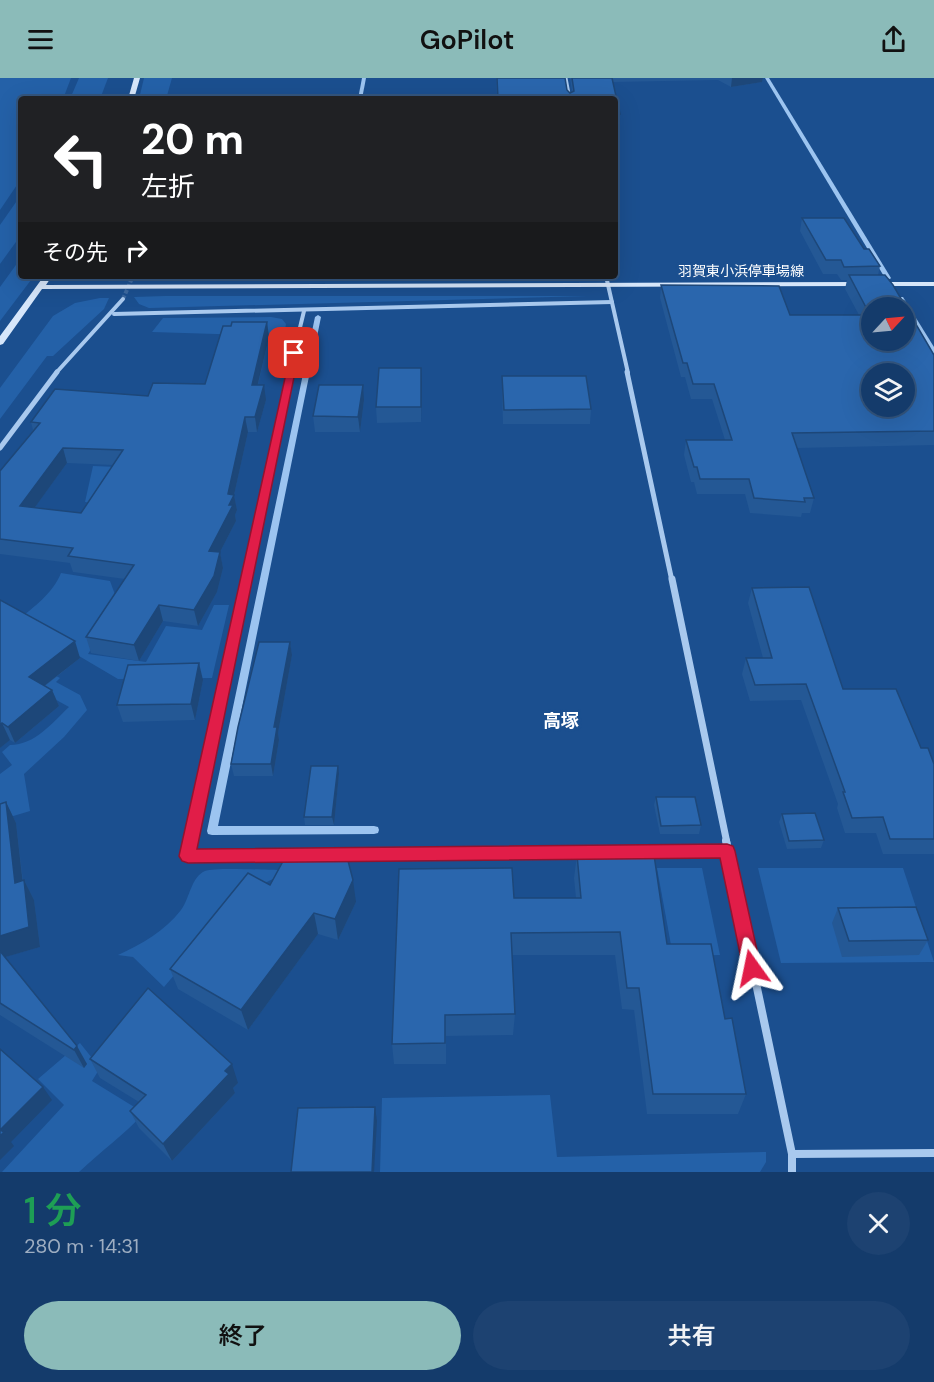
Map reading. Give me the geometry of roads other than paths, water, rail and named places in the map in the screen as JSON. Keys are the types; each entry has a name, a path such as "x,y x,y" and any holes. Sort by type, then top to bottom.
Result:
{"main road":[{"path":"133,96 137,78"},
{"path":"0,342 46,279"},
{"name":"羽賀東小浜停車場線","path":"41,286 607,281 934,284"}],"street":[{"path":"566,78 569,96"},
{"path":"607,281 792,1154 792,1172"},
{"path":"0,448 69,356 96,327 114,314 123,299"},
{"path":"114,314 304,311 503,303 612,303"},
{"path":"302,856 188,856 284,395 304,311"},
{"path":"336,856 727,851"},
{"path":"792,1154 934,1153"}],"waterway":[{"path":"361,96 364,78"},
{"path":"767,78 888,278"},
{"path":"318,317 212,831 374,830"},
{"path":"915,321 934,352"}],"tunnel":[{"path":"123,299 132,279"}],"district":[{"name":"高塚","path":"561,721"}]}
